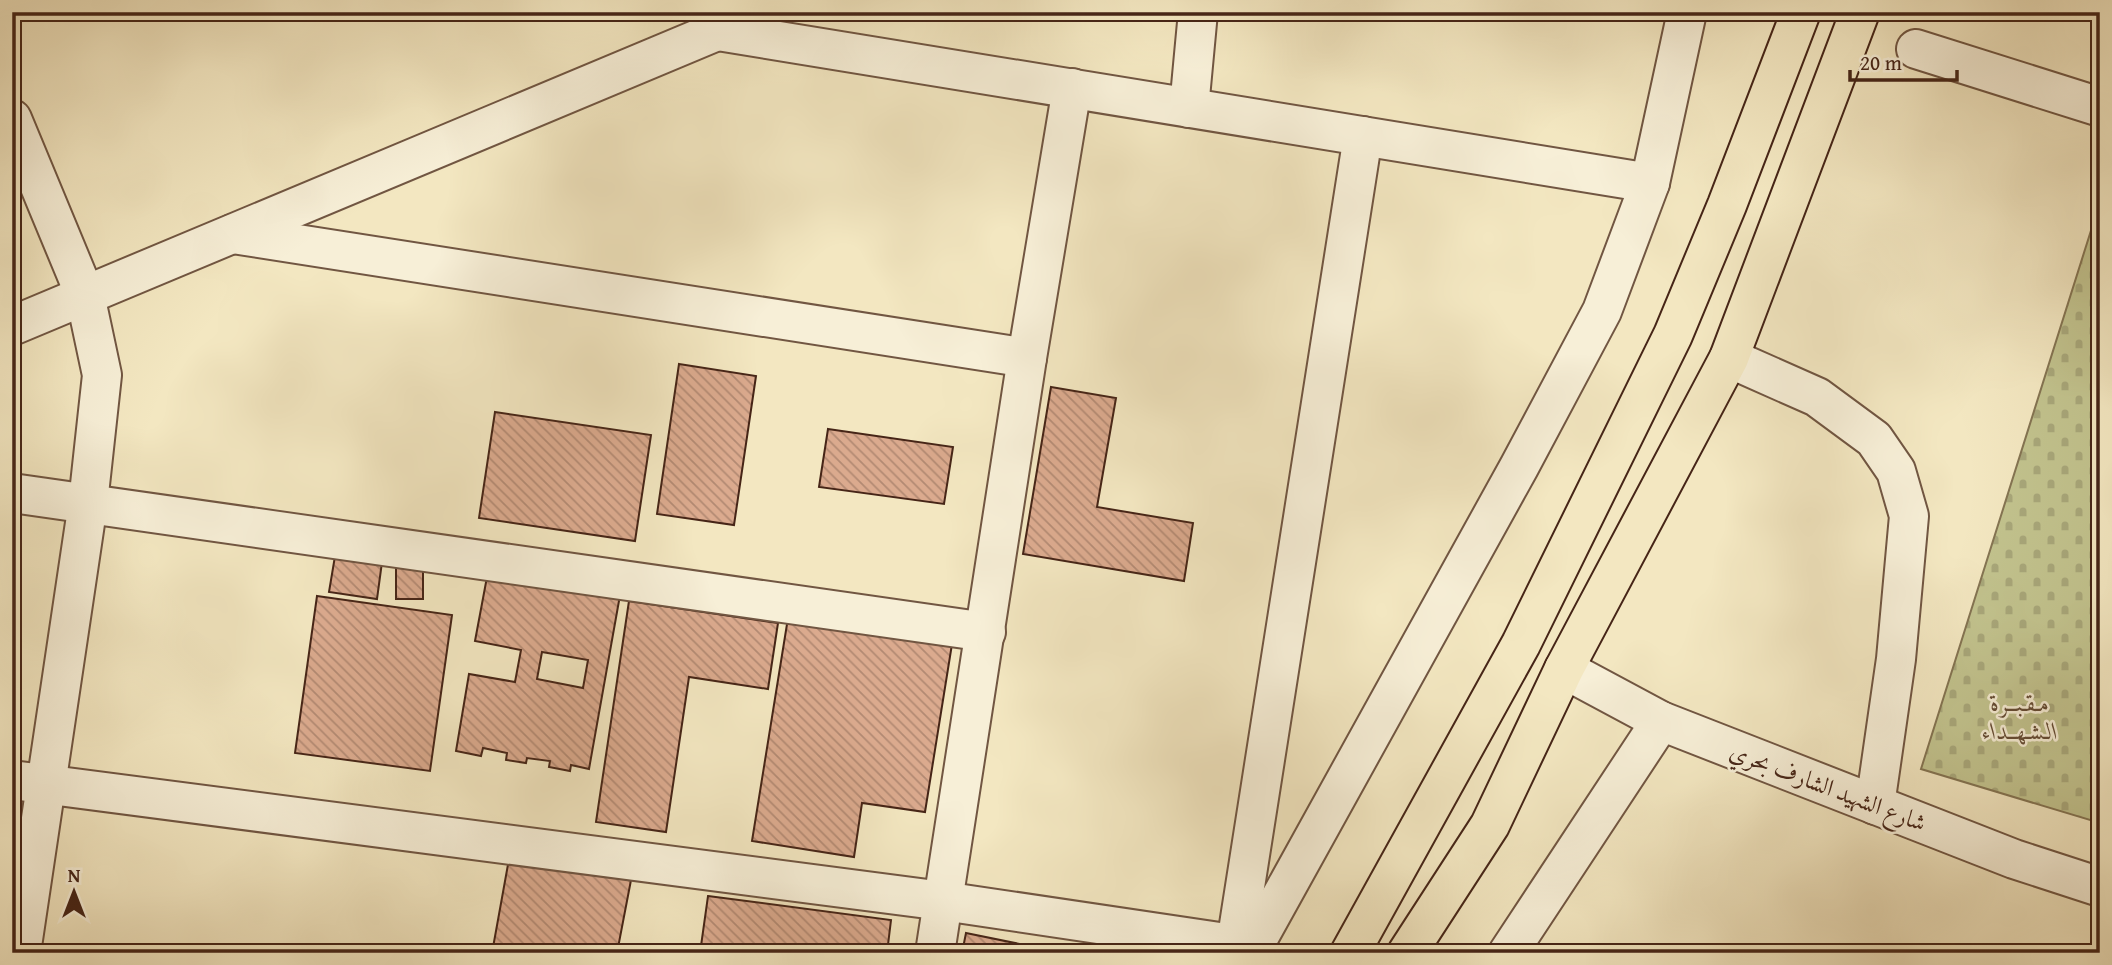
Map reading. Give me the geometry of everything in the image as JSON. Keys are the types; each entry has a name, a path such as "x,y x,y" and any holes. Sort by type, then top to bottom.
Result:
{"main road":[{"path":"1350,953 1521,644 1673,335 1727,205 1801,12"},
{"path":"1407,953 1490,825 1564,669 1729,358 1860,12"},
{"path":"1673,335 1729,358"}],"street":[{"path":"12,326 763,12"},
{"path":"1189,108 1198,12"},
{"path":"1246,948 1519,467 1602,311 1650,183 1687,12"},
{"path":"718,31 1650,183"},
{"path":"1916,49 2100,107"},
{"path":"935,953 1027,358 1072,89"},
{"path":"12,119 85,295 102,375 88,503 30,783 21,953"},
{"path":"1246,948 1363,136"},
{"path":"233,234 1027,358"},
{"path":"1729,358 1817,397 1874,439 1896,471 1909,516 1896,659 1875,805"},
{"path":"12,493 986,632"},
{"name":"شارع الشهيد الشارف بحري","path":"1564,669 1661,721 2014,859 2100,887"},
{"path":"1508,953 1661,721"},
{"path":"30,783 943,901 1246,948"}],"green space":[{"name":"مـقـبــرة الـشـهــداء","path":"2100,202 2100,823 1921,769"}],"building":[{"path":"679,364 756,376 734,525 657,514"},
{"path":"1051,387 1116,398 1097,507 1193,523 1184,581 1023,554"},
{"path":"495,412 651,435 635,541 479,518"},
{"path":"828,429 953,447 944,504 819,487"},
{"path":"335,556 382,562 377,599 329,592"},
{"path":"490,561 622,584 589,769 571,765 570,771 549,767 550,761 527,758 526,763 506,760 507,753 483,748 481,756 456,751 469,674 515,682 521,650 475,641","holes":["542,652 588,660 583,688 537,679"]},
{"path":"396,562 423,562 423,599 396,599"},
{"path":"317,596 452,615 430,771 295,753"},
{"path":"629,601 778,623 768,689 689,677 666,832 596,822"},
{"path":"788,618 952,644 925,812 862,803 854,857 752,841"},
{"path":"509,859 631,880 617,953 492,953"},
{"path":"708,896 891,920 887,953 700,953"},
{"path":"966,933 1064,953 962,953"}]}
